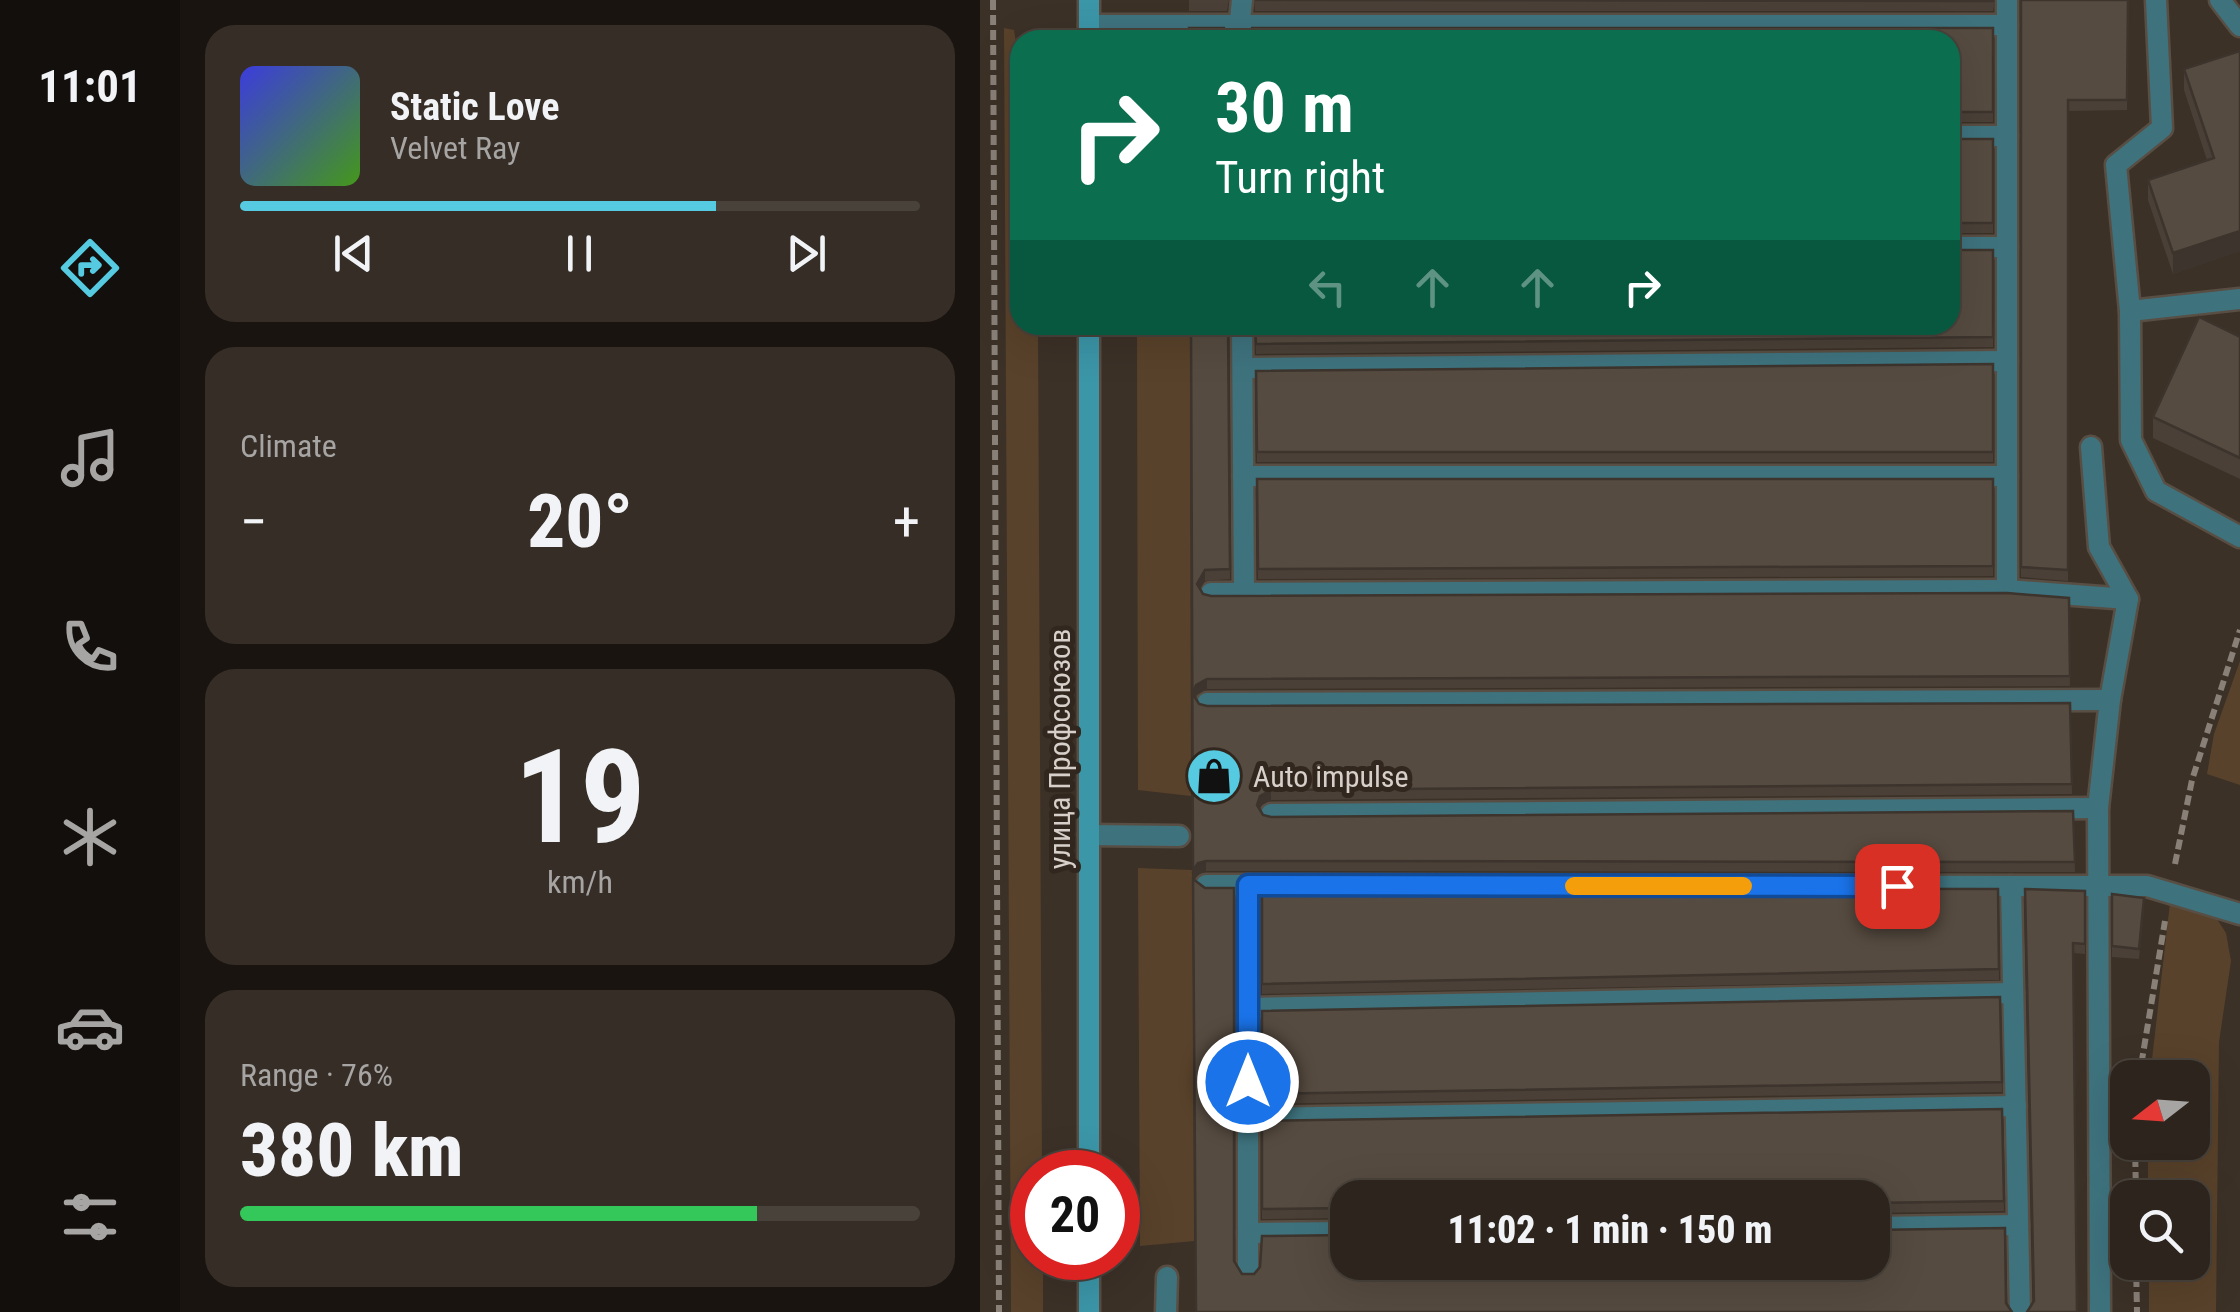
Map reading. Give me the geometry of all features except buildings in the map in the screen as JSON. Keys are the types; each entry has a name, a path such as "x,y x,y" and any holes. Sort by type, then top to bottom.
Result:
{"main road":[{"path":"1089,0 1089,30"},
{"name":"улица Профсоюзов","path":"1089,335 1089,1150"},
{"path":"1089,1280 1089,1312"}],"lane":[{"path":"1238,30 1242,0"},
{"path":"2007,590 2008,0"},
{"path":"2156,0 2162,128 2116,165 2130,311 2131,440 2156,491 2240,537"},
{"path":"2220,0 2240,26"},
{"path":"1458,30 2008,25"},
{"path":"1960,136 2007,136"},
{"path":"1960,247 2007,247"},
{"path":"2130,311 2240,299"},
{"path":"1242,335 1244,593"},
{"path":"1242,368 2007,361"},
{"path":"2090,447 2099,547 2128,598 2110,700 2098,808 2100,1312"},
{"path":"1243,476 2007,476"},
{"path":"1211,593 2007,590 2128,598"},
{"path":"1206,703 2110,700"},
{"path":"1271,814 2098,808"},
{"path":"1090,835 1179,836"},
{"path":"1206,885 2147,886 2240,914"},
{"path":"1248,885 1248,1272"},
{"path":"2012,886 2020,1312"},
{"path":"1249,1008 2013,993"},
{"path":"1248,1118 2016,1106"},
{"path":"1890,1227 2018,1225"},
{"path":"1248,1234 1330,1232"},
{"path":"1166,1312 1167,1277"}],"path":[{"path":"992,0 999,1312"},
{"path":"2142,1060 2192,780 2240,630"},
{"path":"2136,1280 2137,1312"}],"shaded area":[{"path":"1004,28 1014,30 1010,30 1010,335 1038,335 1042,1150 1010,1150"},
{"path":"1137,335 1190,335 1191,796 1138,790"},
{"path":"2240,661 2240,785 2207,774 2214,734"},
{"path":"1138,868 1192,870 1194,1241 1140,1246"},
{"path":"2170,903 2215,916 2226,933 2231,961 2219,1042 2216,1312 2149,1312 2149,1280 2210,1280 2210,1180 2148,1180 2148,1160 2210,1160 2210,1060 2152,1060"},
{"path":"1011,1280 1043,1280 1043,1312 1011,1312"}],"slow traffic":[{"path":"1574,886 1743,886"}],"place":[{"name":"Auto impulse","path":"1214,776"}],"route":[{"path":"1248,1082 1248,885 1897,886"}]}
